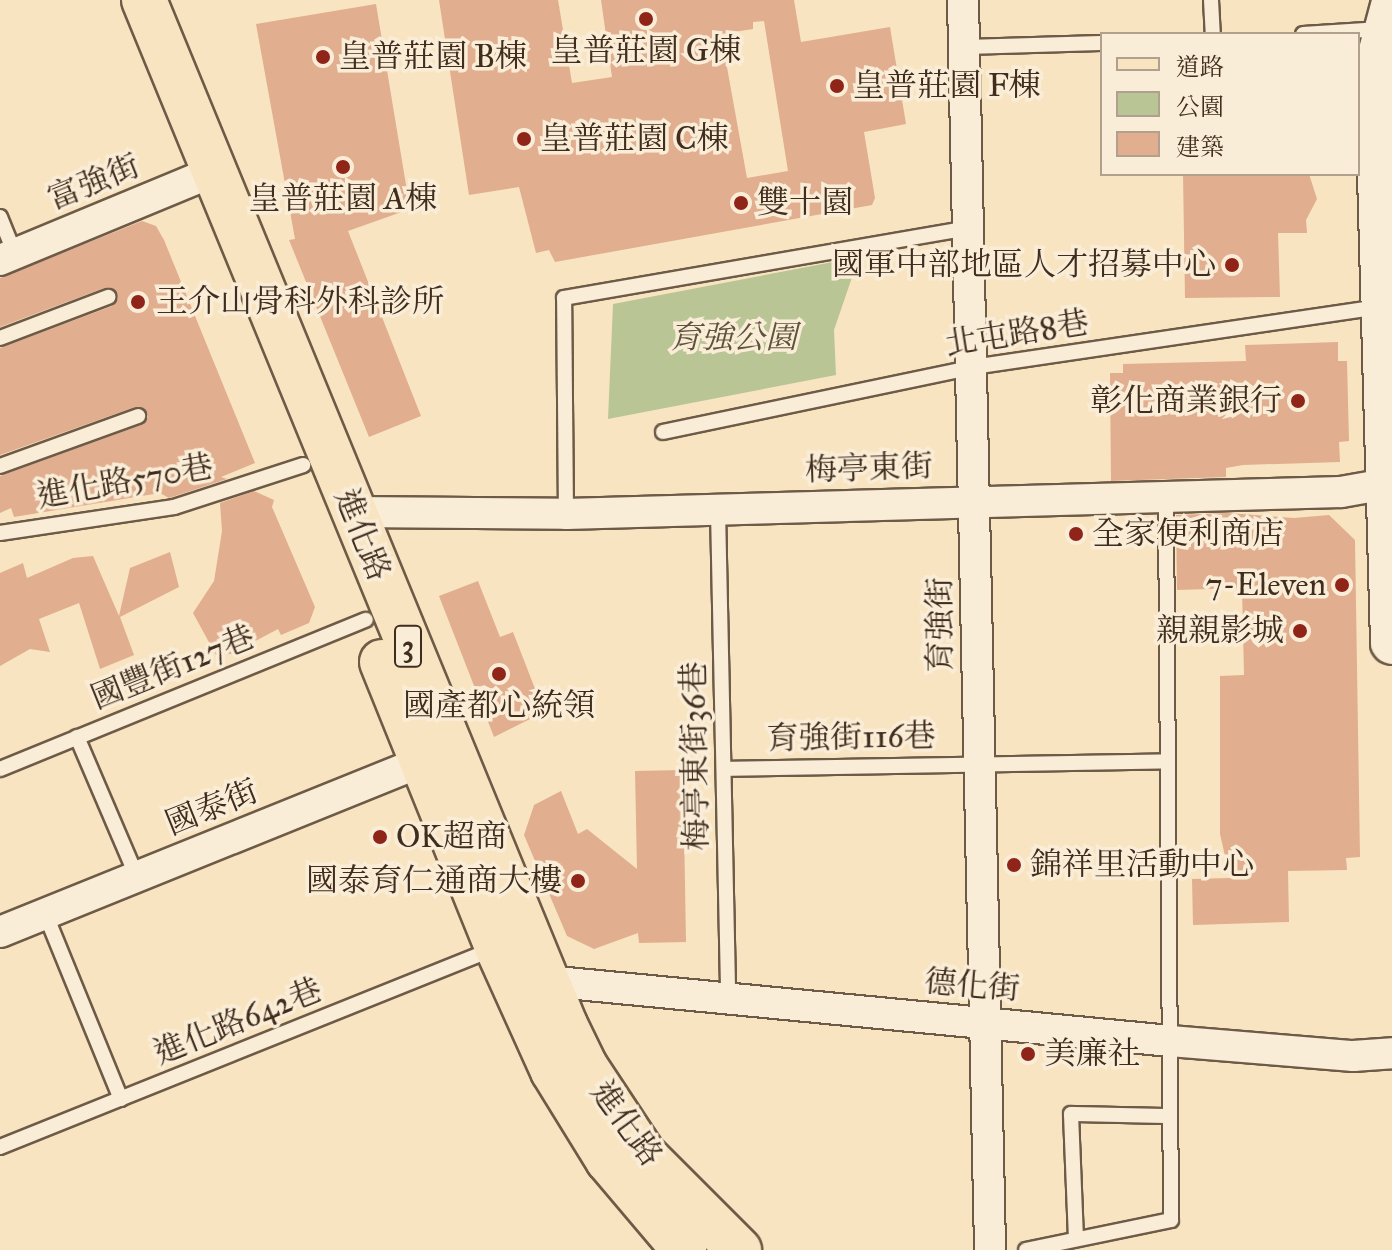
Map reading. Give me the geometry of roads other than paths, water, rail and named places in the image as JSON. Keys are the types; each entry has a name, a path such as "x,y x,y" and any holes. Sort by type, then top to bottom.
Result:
{"main road":[{"name":"進化路","path":"113,0 202,177 353,512 497,947 578,1113 608,1160 684,1250"},
{"name":"進化路","path":"144,0 303,465 366,620 546,981 585,1066 643,1154 739,1250"},
{"path":"1387,18 1376,66 1392,643"}],"street":[{"name":"育強街","path":"963,0 972,227 978,764 990,1250"},
{"name":"富強街","path":"8,257 202,177"},
{"name":"梅亭東街","path":"353,512 566,514 718,510 1341,492 1389,484"},
{"name":"國泰街","path":"0,932 435,755"},
{"name":"德化街","path":"546,981 728,1001 1170,1041 1353,1056 1392,1053"}],"lane":[{"path":"1211,0 1213,32"},
{"path":"1314,32 1387,18"},
{"path":"965,47 1100,43"},
{"path":"0,217 8,257"},
{"path":"566,514 564,298 972,227"},
{"path":"0,338 108,297"},
{"name":"北屯路8巷","path":"663,432 973,367 1382,307"},
{"path":"0,466 138,416"},
{"name":"進化路570巷","path":"0,533 174,507 303,465"},
{"path":"1037,1249 1171,1220 1166,495"},
{"name":"梅亭東街36巷","path":"718,510 728,1001"},
{"name":"國豐街127巷","path":"0,769 366,620"},
{"path":"77,737 137,877"},
{"name":"育強街116巷","path":"725,769 1168,761"},
{"path":"45,913 121,1099"},
{"name":"進化路642巷","path":"0,1147 497,947"},
{"path":"1076,1239 1071,1114 1169,1116"}],"place":[{"name":"皇普莊園 G棟","path":"646,19"},
{"name":"皇普莊園 B棟","path":"323,57"},
{"name":"皇普莊園 F棟","path":"837,86"},
{"name":"皇普莊園 C棟","path":"524,139"},
{"name":"皇普莊園 A棟","path":"343,167"},
{"name":"雙十園","path":"741,203"},
{"name":"國軍中部地區人才招募中心","path":"1232,265"},
{"name":"王介山骨科外科診所","path":"138,302"},
{"name":"彰化商業銀行","path":"1298,401"},
{"name":"全家便利商店","path":"1076,534"},
{"name":"7-Eleven","path":"1342,585"},
{"name":"親親影城","path":"1300,631"},
{"name":"國產都心統領","path":"499,674"},
{"name":"OK超商","path":"380,837"},
{"name":"錦祥里活動中心","path":"1014,865"},
{"name":"國泰育仁通商大樓","path":"578,881"},
{"name":"美廉社","path":"1028,1054"}],"park label":[{"name":"育強公園","path":"733,338"}]}
